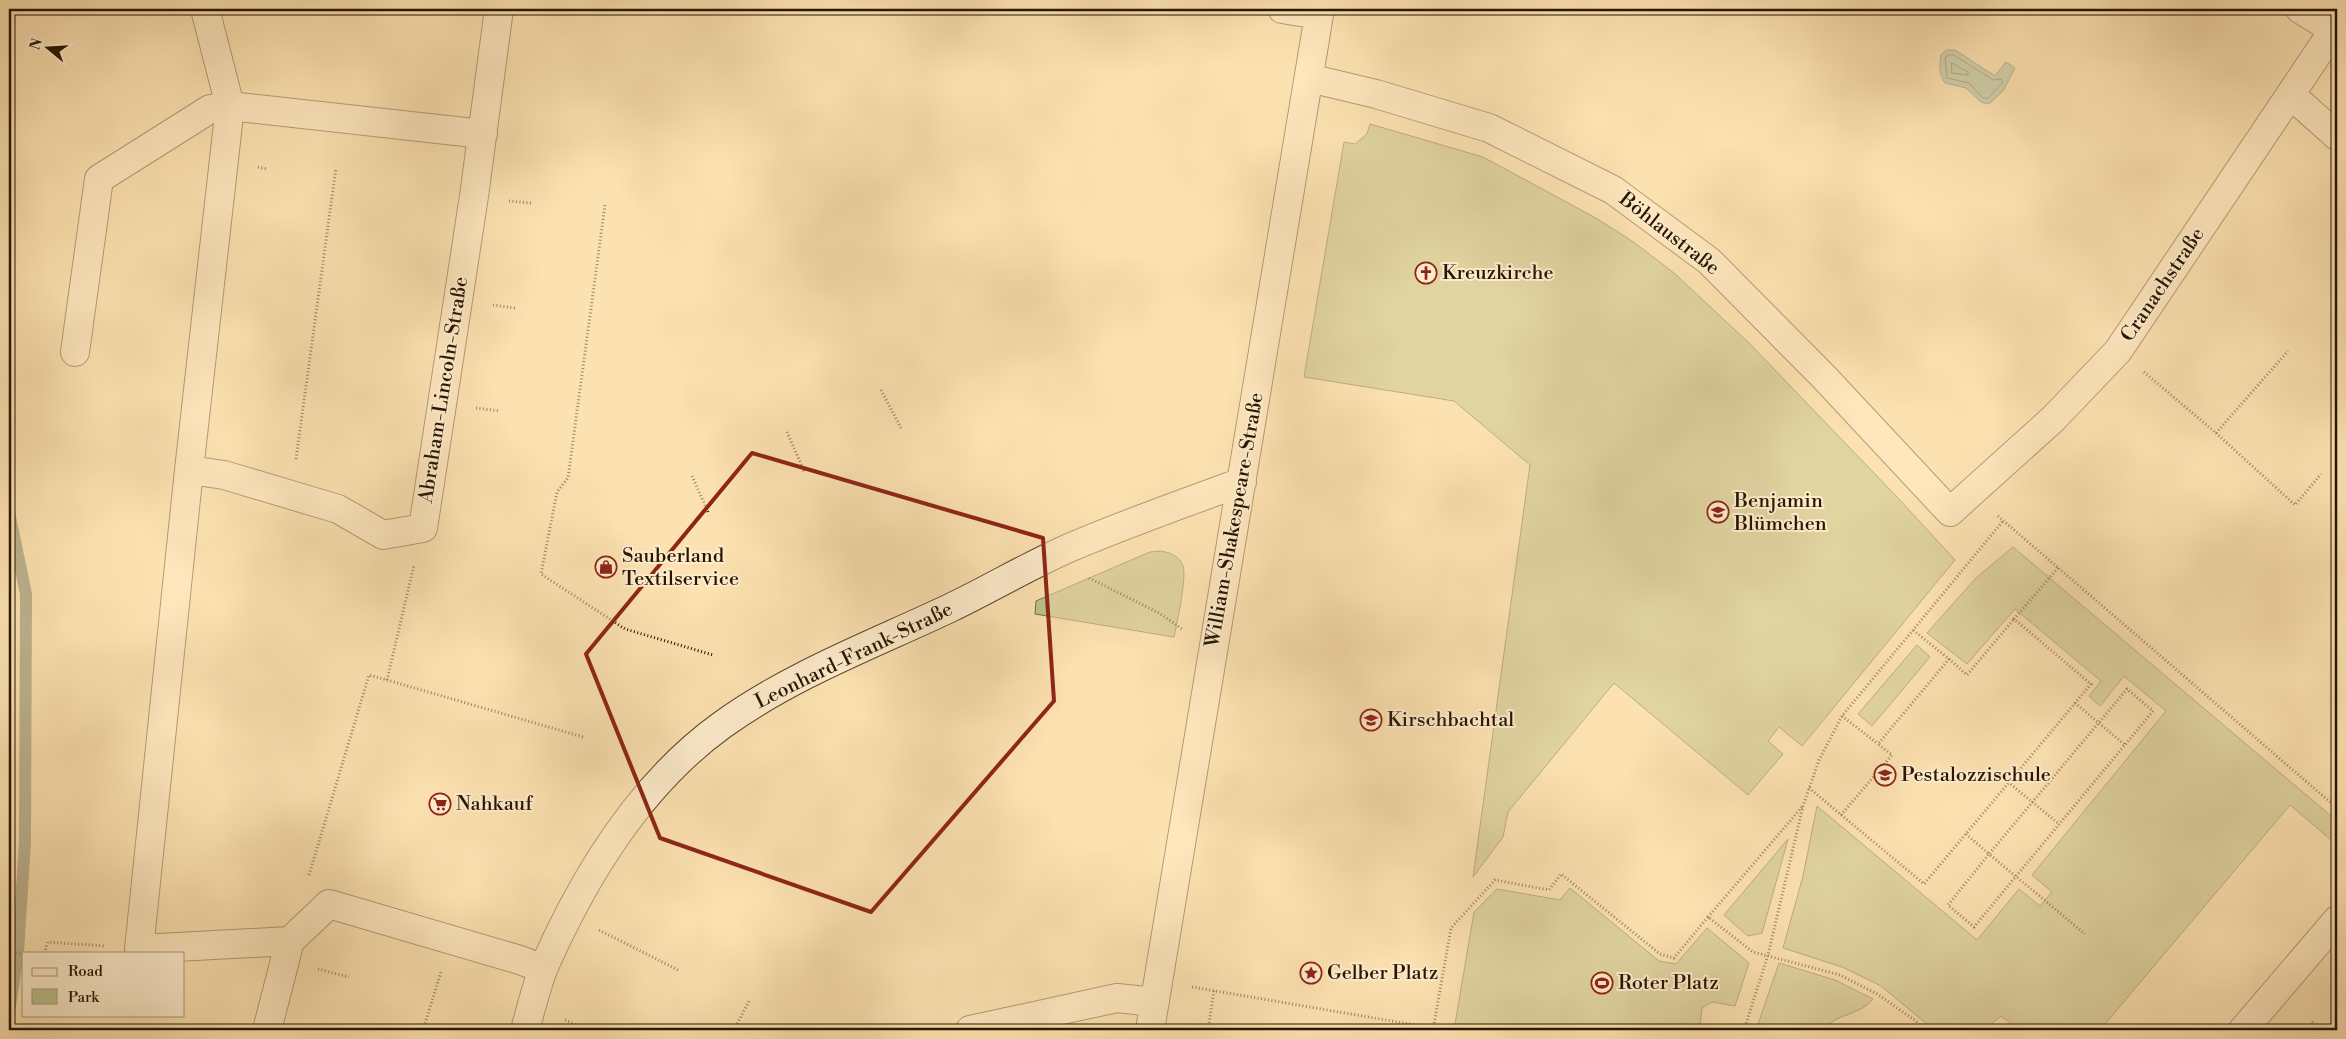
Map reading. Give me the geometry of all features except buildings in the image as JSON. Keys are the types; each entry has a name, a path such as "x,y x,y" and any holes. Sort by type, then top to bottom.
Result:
{"street":[{"path":"205,9 230,106 189,470 139,949 290,941"},
{"name":"Abraham-Lincoln-Straße","path":"189,470 224,475 338,509 383,535 423,528 483,134 499,9"},
{"path":"1282,9 1320,12"},
{"path":"2300,9 2336,29"},
{"name":"William-Shakespeare-Straße","path":"1150,1030 1320,12"},
{"name":"Cranachstraße","path":"1950,512 2053,419 2118,351 2336,29"},
{"name":"Böhlaustraße","path":"1309,78 1376,94 1489,128 1613,190 1709,261 1824,378 1950,512"},
{"path":"2291,95 2337,136"},
{"path":"75,352 99,179 210,109 230,106 483,134"},
{"name":"Leonhard-Frank-Straße","path":"525,1030 543,969 569,915 616,835 650,792 687,754 720,726 789,684 991,588 1068,548 1170,507 1242,482"},
{"path":"267,1030 290,941 329,904 520,960 543,969"},
{"path":"2243,1030 2337,920"},
{"path":"970,1030 1156,991"}],"path":[{"path":"291,494 336,168"},
{"path":"605,205 568,478 557,492 541,574 625,629 713,655"},
{"path":"2118,351 2216,433 2295,505 2321,474"},
{"path":"2216,433 2288,351"},
{"path":"882,390 901,428"},
{"path":"787,432 804,471"},
{"path":"692,476 708,512"},
{"path":"1744,1030 1768,955 1803,806 1819,760 1842,716 2003,521"},
{"path":"387,680 423,528"},
{"path":"2022,537 2337,808"},
{"path":"1068,548 1084,576 1159,613 1213,651"},
{"path":"1914,630 1968,675 2058,568"},
{"path":"1809,788 1924,884 2091,684 2014,619"},
{"path":"1878,744 1949,660"},
{"path":"308,878 369,675 583,737"},
{"path":"2127,689 2153,711 2125,745 1974,927 1948,904 2127,689"},
{"path":"2075,704 2125,745"},
{"path":"1842,716 1892,756 1842,815"},
{"path":"2008,782 2059,824"},
{"path":"1156,991 1214,990 1433,1029 1451,928 1495,880 1549,890 1561,874 1660,954 1674,958 1803,806"},
{"path":"1966,834 2085,934"},
{"path":"1708,916 1753,952 1840,975 1877,994 1916,1021 1925,1030"},
{"path":"607,934 678,970"},
{"path":"423,1030 451,940"},
{"path":"44,952 48,942 73,944"},
{"path":"9,952 22,954"},
{"path":"1208,1030 1214,990"},
{"path":"734,1030 750,1001"},
{"path":"2312,1022 2321,1030"}],"highlighted area":[{"path":"752,453 1043,538 1054,701 871,912 660,838 586,654"}],"green space":[{"path":"1370,124 1483,157 1594,217 1632,241 1674,273 1749,343 1955,560 1802,746 1779,727 1768,741 1783,754 1748,795 1614,683 1508,812 1503,837 1473,877 1530,465 1454,401 1304,377 1344,142 1355,144 1367,134"},
{"path":"2013,547 2337,821 2337,845 2290,805 2100,1030 2019,1030 2001,1016 1984,1030 1934,1030 1881,986 1842,967 1783,948 1803,876 1817,806 1977,940 2019,889 2040,906 2052,892 2032,875 2166,711 2124,676 2100,706 2089,696 2101,681 2015,609 1967,664 1927,633 1976,578"},
{"path":"1161,551 1177,557 1183,566 1184,572 1174,637 1035,614 1036,601 1150,552"},
{"path":"1917,645 1930,657 1872,726 1858,714"},
{"path":"1788,839 1762,933 1748,936 1724,915"},
{"name":"Roter Platz","path":"1570,888 1659,961 1676,964 1707,928 1749,963 1735,1006 1712,1002 1702,1008 1700,1025 1704,1030 1454,1030 1474,912 1497,889 1560,900"},
{"path":"1779,963 1835,980 1873,999 1862,1008 1835,1020 1823,1030 1756,1030"}],"water":[{"path":"1946,50 1955,50 1995,76 2006,62 2015,68 2003,91 1989,104 1981,102 1966,88 1945,83 1940,66 1941,55"}],"waterway":[{"path":"9,512 26,594 25,841 18,952 9,1013"}],"place":[{"name":"Kreuzkirche","path":"1426,273"},
{"name":"Benjamin Blümchen","path":"1718,512"},
{"name":"Sauberland Textilservice","path":"606,567"},
{"name":"Kirschbachtal","path":"1371,720"},
{"name":"Pestalozzischule","path":"1885,775"},
{"name":"Nahkauf","path":"440,804"},
{"name":"Gelber Platz","path":"1311,973"},
{"name":"Roter Platz","path":"1602,983"}]}
